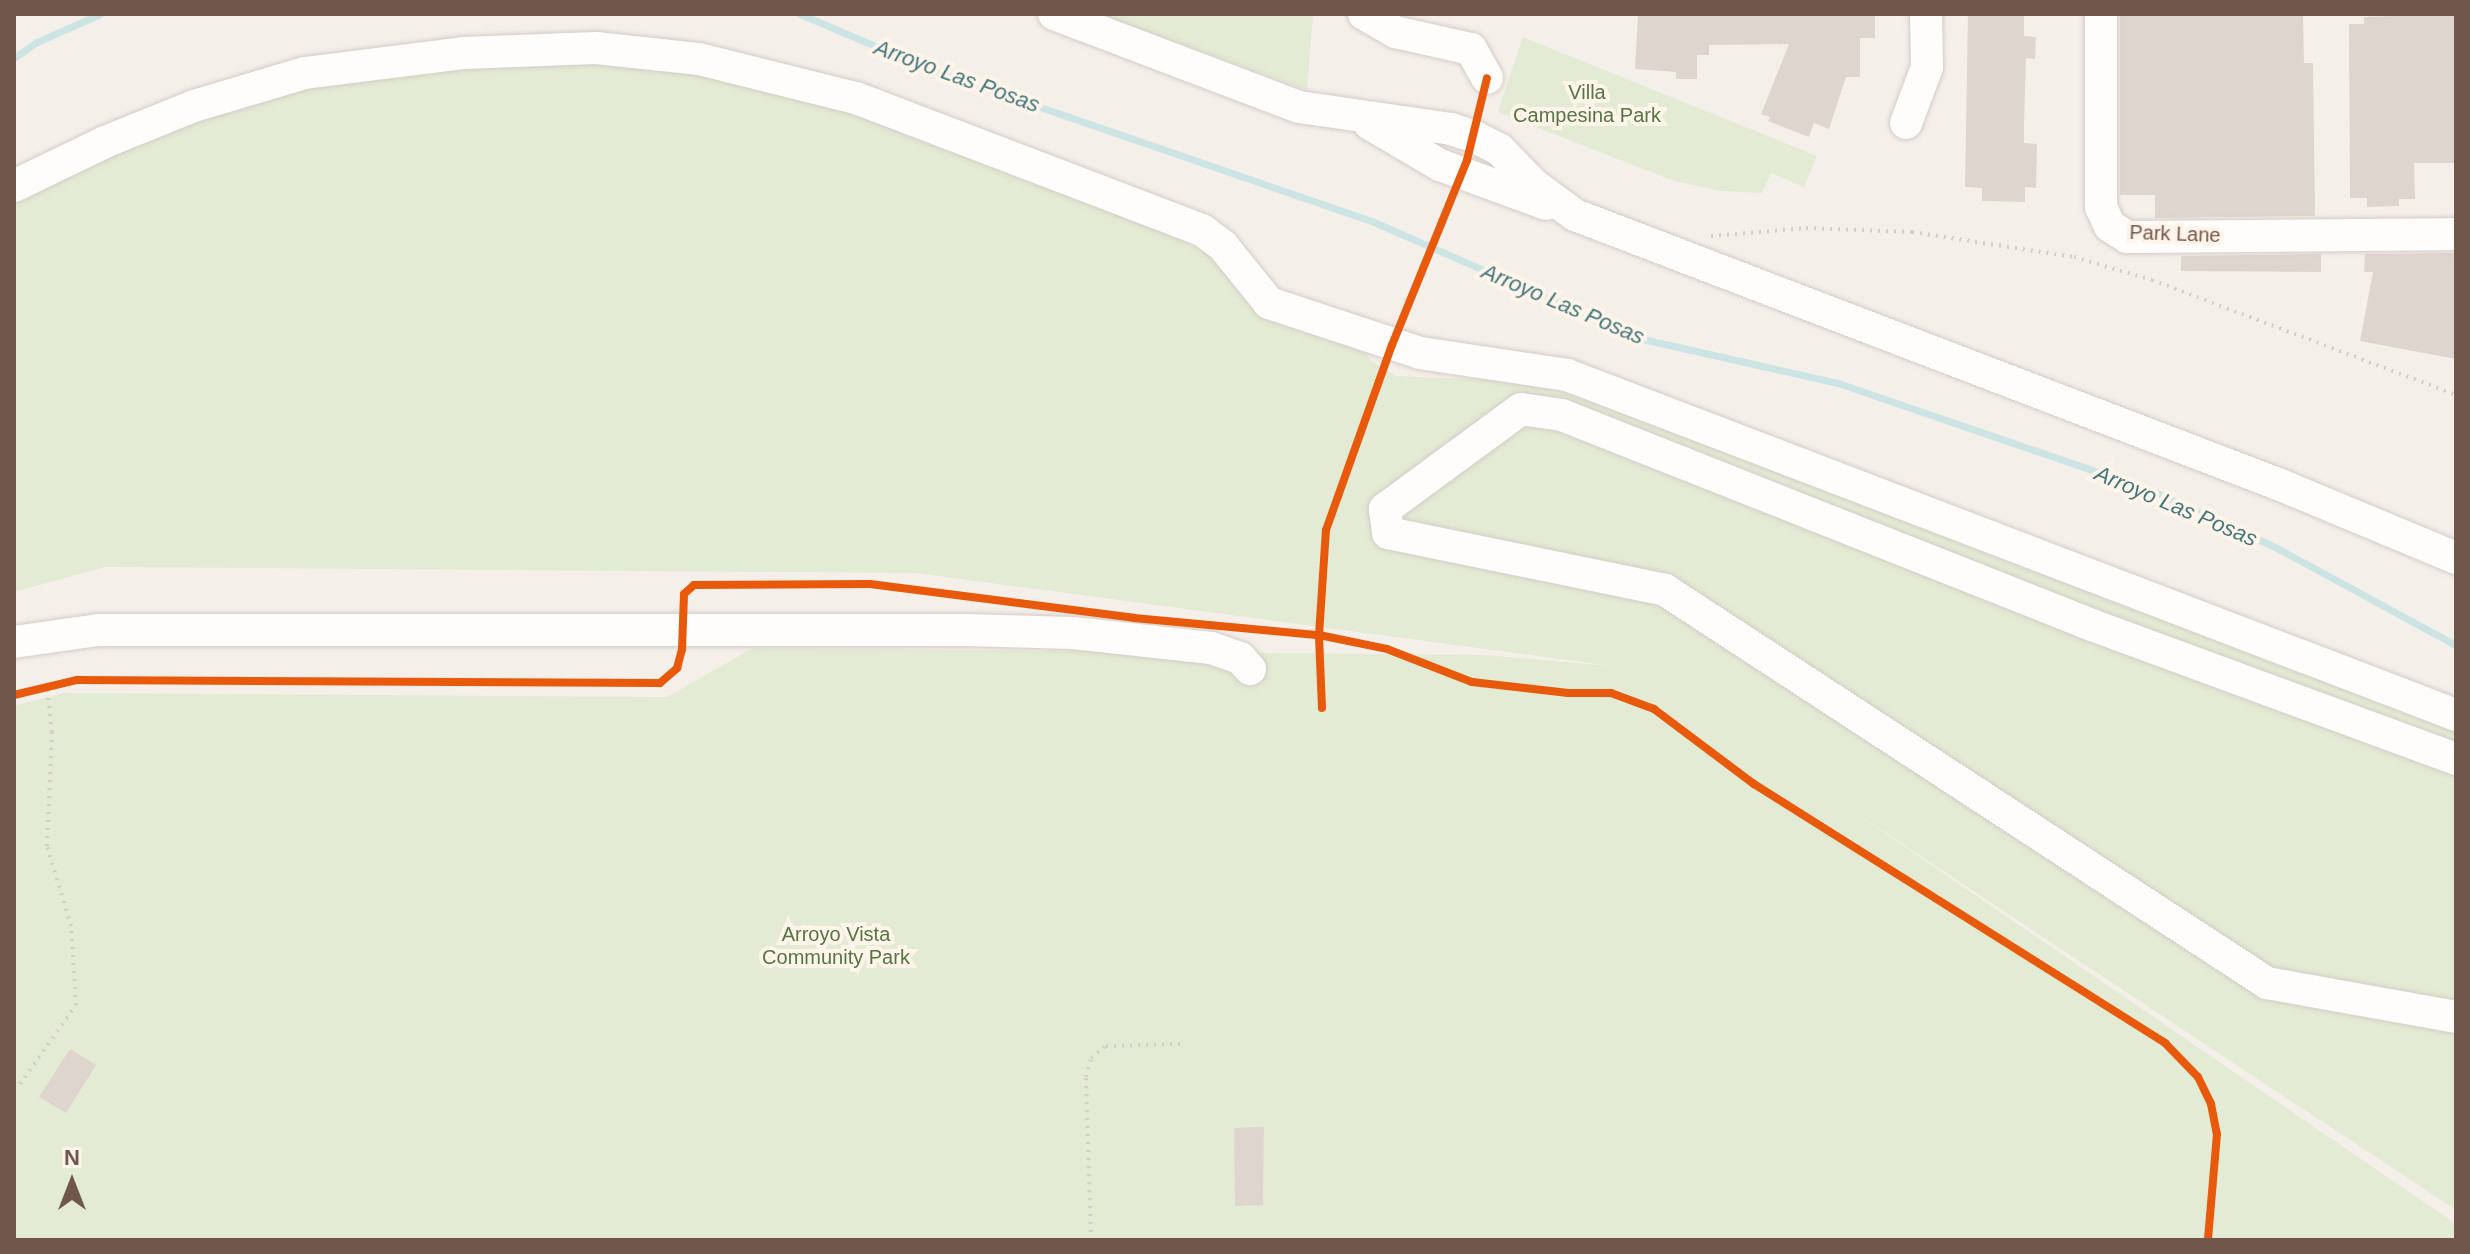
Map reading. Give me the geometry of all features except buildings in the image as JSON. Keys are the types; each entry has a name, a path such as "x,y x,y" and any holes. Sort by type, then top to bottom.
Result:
{"street":[{"path":"1054,14 1299,107 1451,129 1475,137 1499,149 1534,185 1575,215 2278,484 2456,558"},
{"path":"1364,14 1395,32 1471,49 1487,78"},
{"path":"1906,123 1927,67 1926,14"},
{"name":"Park Lane","path":"2101,14 2101,207 2110,226 2127,237 2456,234"},
{"path":"14,186 105,142 194,106 305,73 463,53 582,48 699,59 856,98 1202,230 1223,246 1269,303 1420,353 1567,375 2456,715"},
{"path":"2456,759 2092,625 1562,415 1521,409 1385,509 1388,533 1665,590 2267,983 2456,1017"},
{"path":"14,642 98,630 967,630 1073,633 1211,648 1240,658 1250,669"}],"path":[{"path":"1704,237 1806,228 1912,232 2074,257 2152,280 2456,395"},
{"path":"36,689 62,683"},
{"path":"14,1084 20,1084 76,1005 71,926 47,846 52,732 47,686"},
{"path":"1091,1240 1086,1077 1091,1058 1106,1046 1183,1044"}],"green space":[{"path":"1098,14 1313,14 1307,90"},
{"name":"Villa Campesina Park","path":"1523,37 1817,156 1804,187 1771,173 1762,193 1721,191 1674,181 1498,112"},
{"name":"Arroyo Vista Community Park","path":"494,59 633,64 724,75 852,107 1157,225 1362,345 1371,361 1396,376 1521,381 1590,399 2456,732 2456,1210 1851,810 2456,1224 2456,1240 14,1240 14,706 64,693 667,697 753,648 1484,655 1612,666 916,573 105,567 14,592 14,197 148,137 271,94"}],"waterway":[{"name":"Arroyo Las Posas","path":"14,58 37,42 100,14"},
{"name":"Arroyo Las Posas","path":"800,14 927,68 1374,222 1638,338 1838,383 2150,490 2277,548 2456,645"}],"cycle path":[{"path":"1322,708 1319,635 1326,530 1392,345 1467,160 1487,78"},
{"path":"14,695 77,680 660,683 677,668 682,649 684,594 694,585 870,584 1134,618 1319,635 1387,649 1472,682 1568,693 1611,693 1654,709 1754,784 2165,1043 2198,1077 2211,1104 2217,1134 2208,1240"}]}
